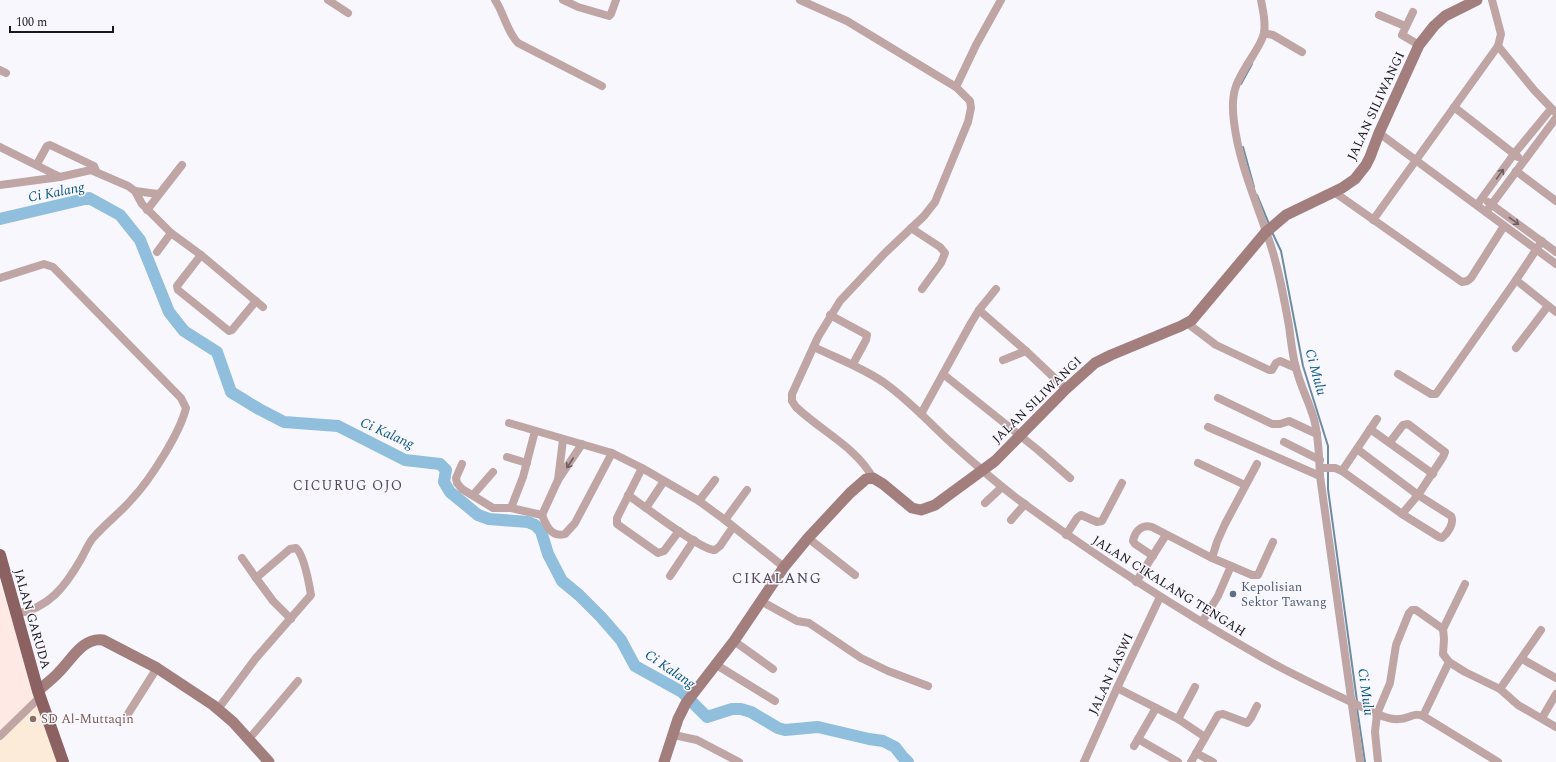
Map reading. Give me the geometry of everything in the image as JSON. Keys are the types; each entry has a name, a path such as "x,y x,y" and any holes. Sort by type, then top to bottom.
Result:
{"main road":[{"name":"JALAN GARUDA","path":"0,555 39,694 63,762"}],"street":[{"path":"328,0 348,13"},
{"path":"495,0 518,43 602,86"},
{"path":"563,0 578,7 609,16 616,0"},
{"path":"664,762 678,719 687,702 734,641 784,567 808,538 856,487 866,479 873,478 866,466 856,456 798,410 793,403 793,391 830,315 840,301 885,253 929,211 938,196 971,113 970,101 956,87 847,21 800,0"},
{"path":"956,87 976,45 1001,0"},
{"path":"1261,0 1264,18 1264,33 1242,72 1234,91 1232,110 1239,152 1253,198 1269,241 1278,273 1296,368 1314,419 1317,434 1360,762"},
{"name":"JALAN SILIWANGI","path":"873,478 883,484 912,508 921,510 939,503 982,471 1020,436 1066,389 1088,369 1103,358 1192,320 1266,233 1286,214 1349,184 1362,172 1420,45 1434,26 1445,16 1477,0"},
{"path":"1373,220 1498,46 1501,34 1492,0"},
{"path":"1413,12 1402,33 1403,36 1420,45"},
{"path":"1379,15 1406,26"},
{"path":"1264,33 1273,35 1302,52"},
{"path":"1480,202 1514,154 1554,110 1498,46"},
{"path":"1454,107 1524,161"},
{"path":"1486,212 1556,118"},
{"path":"1379,133 1480,202 1491,205 1556,252"},
{"path":"37,164 47,146 51,145 94,166 96,172"},
{"path":"0,147 37,164 60,177"},
{"path":"148,210 158,194 182,165"},
{"path":"0,185 60,177 91,170 128,186 135,191 142,204 171,233 201,255 263,307"},
{"path":"1516,171 1556,201"},
{"path":"135,191 158,194"},
{"path":"1334,192 1462,282 1465,282 1471,278 1504,226"},
{"path":"1480,202 1486,212 1556,264"},
{"path":"911,228 940,247 945,253 941,263 922,289"},
{"path":"157,252 171,233"},
{"path":"1398,374 1431,394 1436,394 1542,242"},
{"path":"201,255 177,286 178,290 229,331 232,330 256,301"},
{"path":"0,278 39,265 46,264 53,266 181,398 185,411 153,473 132,499 94,538 73,572 58,592 35,609 16,614"},
{"path":"1516,280 1556,312"},
{"path":"921,414 979,310 996,289"},
{"path":"1516,348 1548,306"},
{"path":"979,310 1066,389"},
{"path":"830,315 867,335 865,342 853,364"},
{"path":"1187,323 1216,345 1269,370 1273,370 1276,363 1279,362 1296,368"},
{"name":"JALAN CIKALANG TENGAH","path":"814,347 842,361 853,364 886,384 921,414 982,471 1066,535 1160,597 1267,661 1352,703 1377,714 1399,719 1415,714 1423,716"},
{"path":"1003,360 1026,352"},
{"path":"943,374 1070,478"},
{"path":"1218,398 1272,424 1280,424 1288,421 1317,434"},
{"path":"1339,470 1377,419"},
{"path":"509,423 612,454 642,468 699,501 784,567"},
{"path":"1390,442 1403,425 1407,423 1444,452 1444,456 1418,495 1402,514"},
{"path":"1208,427 1321,468 1339,470 1402,514 1438,537 1442,538 1452,523 1452,518 1356,449"},
{"path":"1370,429 1390,442 1432,474"},
{"path":"511,508 527,463 535,431"},
{"path":"558,480 563,440"},
{"path":"1284,442 1321,468"},
{"path":"582,444 558,480 542,515 547,527 552,532 560,535 567,532 575,523 612,454"},
{"path":"507,457 527,463"},
{"path":"1198,463 1245,486"},
{"path":"462,464 457,474 457,483 467,493 473,495 493,508 511,508 542,515"},
{"path":"1212,558 1219,538 1257,464"},
{"path":"642,468 616,520 616,523 658,553 664,551 679,531"},
{"path":"473,495 493,472"},
{"path":"699,501 715,480"},
{"path":"646,508 664,481"},
{"path":"1066,535 1077,518 1081,515 1097,522 1102,521 1122,483"},
{"path":"985,503 1002,486"},
{"path":"725,520 747,490"},
{"path":"628,495 679,531 710,550 715,550 720,546 733,527"},
{"path":"1011,520 1025,504"},
{"path":"1153,556 1134,542 1133,538 1140,528 1147,526 1212,558 1252,575 1258,575 1273,542"},
{"path":"1136,582 1166,535"},
{"path":"808,538 855,575"},
{"path":"670,576 694,540"},
{"path":"218,709 256,658 311,595 305,567 296,548 291,548 256,578"},
{"path":"242,558 273,601 291,619"},
{"path":"1202,622 1218,596 1231,566"},
{"path":"1466,584 1443,629 1443,654 1449,662 1465,672 1500,689 1518,705 1556,727"},
{"name":"JALAN LASWI","path":"1084,762 1160,597"},
{"path":"761,601 796,621 809,623 861,658 888,671 928,686"},
{"path":"1378,762 1376,737 1377,714 1391,681 1393,659 1398,637 1410,612 1413,610 1417,611 1443,629"},
{"path":"1500,689 1541,630"},
{"path":"0,736 82,647 94,640 100,639 108,641 157,668 201,696 218,709 269,762"},
{"path":"734,641 773,669"},
{"path":"1522,659 1556,678"},
{"path":"1449,662 1423,716 1498,762"},
{"path":"715,664 775,700"},
{"path":"126,717 157,668"},
{"path":"249,740 298,681"},
{"path":"1178,719 1195,687"},
{"path":"1117,688 1178,719 1205,737"},
{"path":"1542,718 1556,694"},
{"path":"1191,762 1217,716 1223,714 1247,723 1257,706"},
{"path":"1156,708 1136,742 1178,762"},
{"path":"674,735 697,740 739,762"},
{"path":"1196,753 1213,762"}],"shaded area":[{"path":"0,581 35,699 0,734"},
{"name":"SD Al-Muttaqin","path":"39,700 60,762 0,762 0,738"}],"waterway":[{"name":"Ci Mulu","path":"1241,84 1252,64"},
{"name":"Ci Mulu","path":"1243,147 1254,187"},
{"name":"Ci Mulu","path":"1257,195 1269,224"},
{"name":"Ci Kalang","path":"0,219 89,198 120,215 140,240 169,312 184,331 217,352 231,392 284,422 338,426 405,460 440,464 446,470 444,482 450,492 478,515 489,519 528,522 535,525 541,531 548,554 562,581 579,595 621,640 635,666 682,692 707,717 732,709 741,709 751,712 778,728 785,730 818,727 883,741 895,747 908,762"},
{"name":"Ci Mulu","path":"1272,232 1281,251 1303,366 1328,446 1328,465"},
{"name":"Ci Mulu","path":"1328,470 1328,489 1357,701"},
{"name":"Ci Mulu","path":"1357,708 1365,762"}],"place":[{"name":"Kepolisian Sektor Tawang","path":"1233,594"},
{"name":"SD Al-Muttaqin","path":"33,719"}],"district":[{"name":"CICURUG OJO","path":"348,485"},
{"name":"CIKALANG","path":"777,578"}]}
